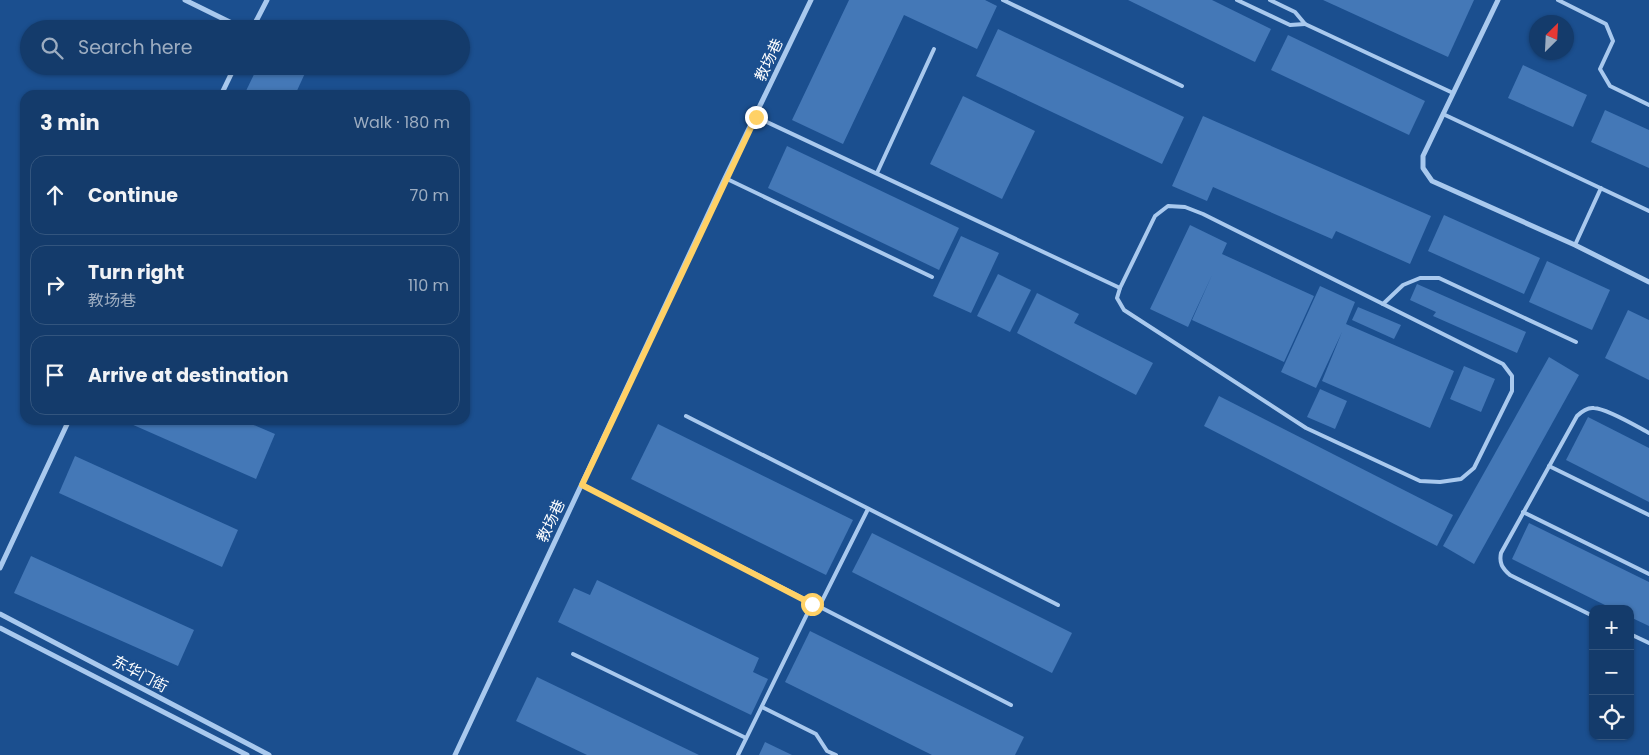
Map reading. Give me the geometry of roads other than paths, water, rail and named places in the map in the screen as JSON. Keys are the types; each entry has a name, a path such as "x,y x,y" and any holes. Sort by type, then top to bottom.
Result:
{"street":[{"path":"185,0 226,20"},
{"path":"257,20 267,0"},
{"name":"教场巷","path":"456,755 811,0"},
{"path":"1498,0 1423,156 1423,168 1432,181 1575,245 1649,282"},
{"path":"223,90 231,75"},
{"path":"0,568 67,425"},
{"name":"东华门街","path":"0,614 269,755"},
{"name":"东华门街","path":"0,628 247,755"}],"lane":[{"path":"1003,0 1182,86"},
{"path":"1237,0 1290,25 1306,24"},
{"path":"1270,0 1296,12 1306,24 1453,93"},
{"path":"1558,0 1606,24 1613,41 1600,69 1610,86 1649,105"},
{"path":"877,173 934,49"},
{"path":"1443,114 1649,210"},
{"path":"756,117 1120,288"},
{"path":"726,178 932,277"},
{"path":"1575,245 1602,188"},
{"path":"1168,206 1185,207 1203,214 1382,304 1503,364 1512,376 1512,391 1474,468 1461,479 1440,482 1420,480 1306,428 1124,310 1117,298 1154,216 1168,206"},
{"path":"1382,304 1403,285 1420,278 1439,278 1576,342"},
{"path":"1589,614 1510,575 1503,569 1499,561 1501,553 1577,416 1583,410 1593,407 1606,411 1649,433"},
{"path":"686,416 1058,605"},
{"path":"1549,466 1649,515"},
{"path":"582,485 1011,705"},
{"path":"820,607 868,509"},
{"path":"1523,512 1649,574"},
{"path":"738,755 812,604"},
{"path":"1634,636 1649,643"},
{"path":"573,654 746,738"},
{"path":"762,707 816,734 827,751 836,755"}]}
